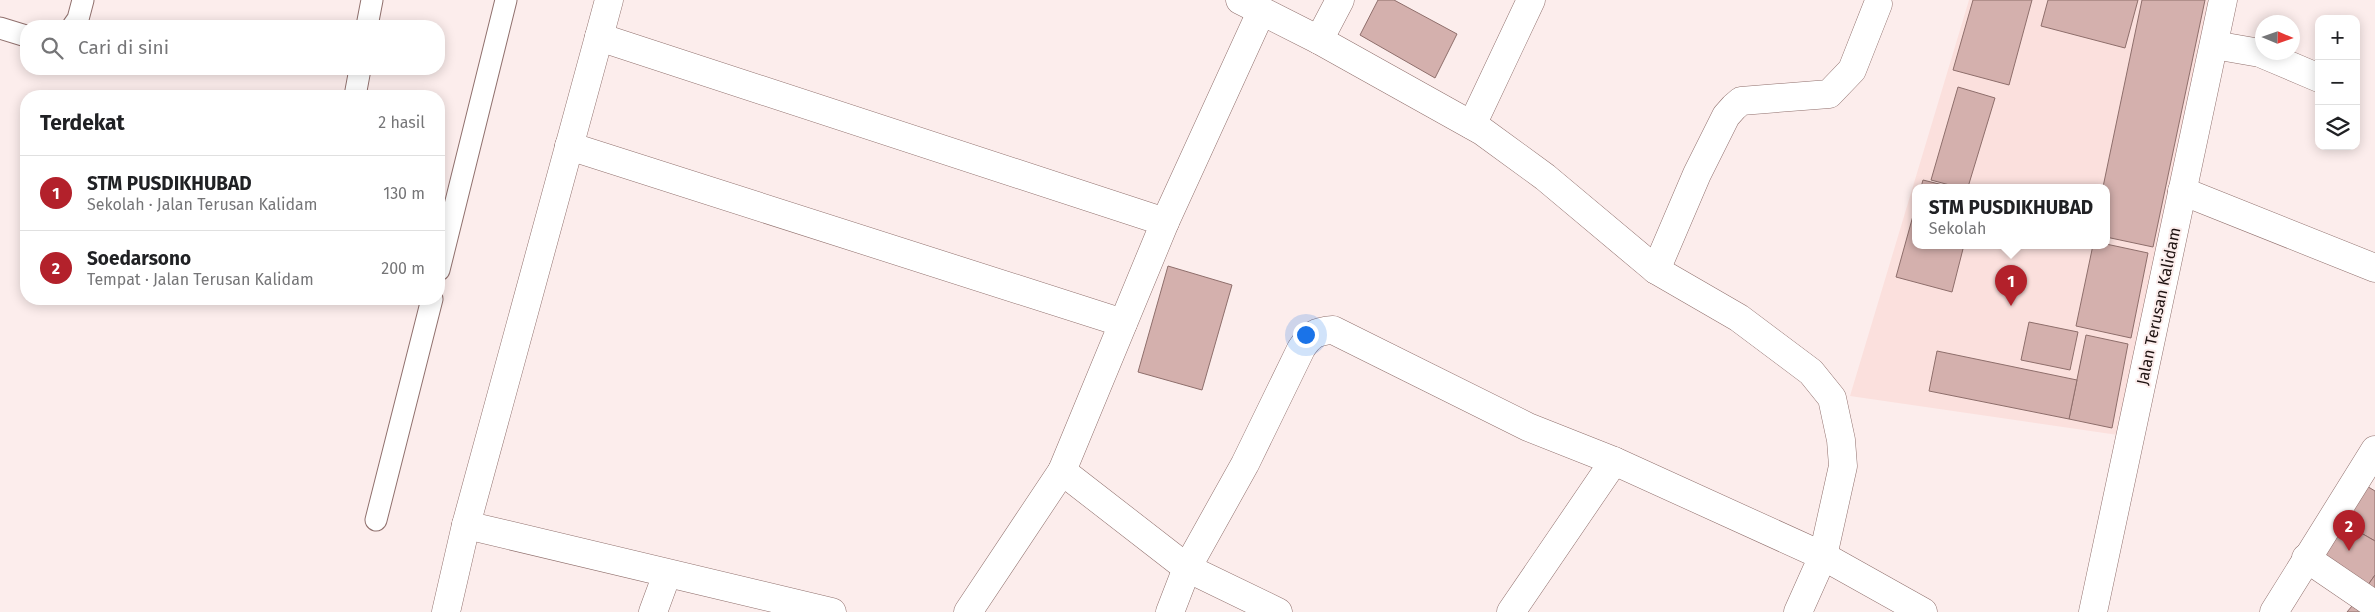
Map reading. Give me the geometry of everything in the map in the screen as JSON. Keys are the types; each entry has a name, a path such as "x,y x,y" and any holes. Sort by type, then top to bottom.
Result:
{"street":[{"path":"446,612 466,525 609,0"},
{"path":"1318,40 1340,0"},
{"path":"1472,125 1531,0"},
{"name":"Jalan Terusan Kalidam","path":"2093,612 2223,0"},
{"path":"1656,270 1697,174 1726,116 1741,101 1829,94 1852,70 1878,4"},
{"path":"968,612 1062,471 1165,222 1251,6 1318,40 1472,125 1545,176 1656,270 1739,318 1811,372 1832,398 1841,440 1842,466 1823,556 1798,612"},
{"path":"599,37 1165,222"},
{"path":"2214,45 2260,53 2315,76"},
{"path":"569,146 1123,323"},
{"path":"2182,191 2375,268"},
{"path":"1170,612 1187,568 1244,464 1301,349 1309,337 1320,331 1333,330 1528,427 1614,461 1823,556 1923,612"},
{"path":"2274,612 2375,450"},
{"path":"1511,612 1614,461"},
{"path":"1062,471 1187,568 1278,612"},
{"path":"466,525 832,612"},
{"path":"2306,558 2375,605"},
{"path":"653,612 668,574"}],"lane":[{"path":"77,20 83,0"},
{"path":"368,20 372,0"},
{"path":"445,246 506,0"},
{"path":"0,28 20,34"},
{"path":"356,90 359,75"},
{"path":"376,520 430,305"}],"shaded area":[{"path":"1969,0 2210,0 2118,435 1850,396 1912,190 1912,249 2110,249 2110,184 1914,184"}],"building":[{"path":"1378,0 1394,0 1457,34 1435,78 1360,35"},
{"path":"1973,0 2032,0 2009,85 1953,70"},
{"path":"2048,0 2138,0 2125,48 2041,26"},
{"path":"2142,0 2205,0 2153,247 2110,238 2110,184 2104,184"},
{"path":"1958,87 1995,98 1969,184 1946,184 1931,180"},
{"path":"1923,180 1939,184 1922,184"},
{"path":"1912,219 1912,249 1963,249 1952,292 1896,277"},
{"path":"2110,245 2148,253 2131,338 2076,326 2092,249 2110,249"},
{"path":"1168,266 1232,285 1202,390 1138,372"},
{"path":"2029,322 2078,332 2070,370 2021,360"},
{"path":"2086,335 2128,344 2112,428 2069,419"},
{"path":"1937,351 2077,380 2069,419 1929,391"},
{"path":"2365,485 2375,491 2375,541 2342,522"},
{"path":"2342,522 2375,541 2375,575 2363,592 2316,561"},
{"path":"2375,575 2375,601 2363,592"},
{"path":"2352,606 2361,612 2347,612"}],"place":[{"name":"STM PUSDIKHUBAD","path":"2011,306"},
{"name":"Soedarsono","path":"2349,551"}]}
